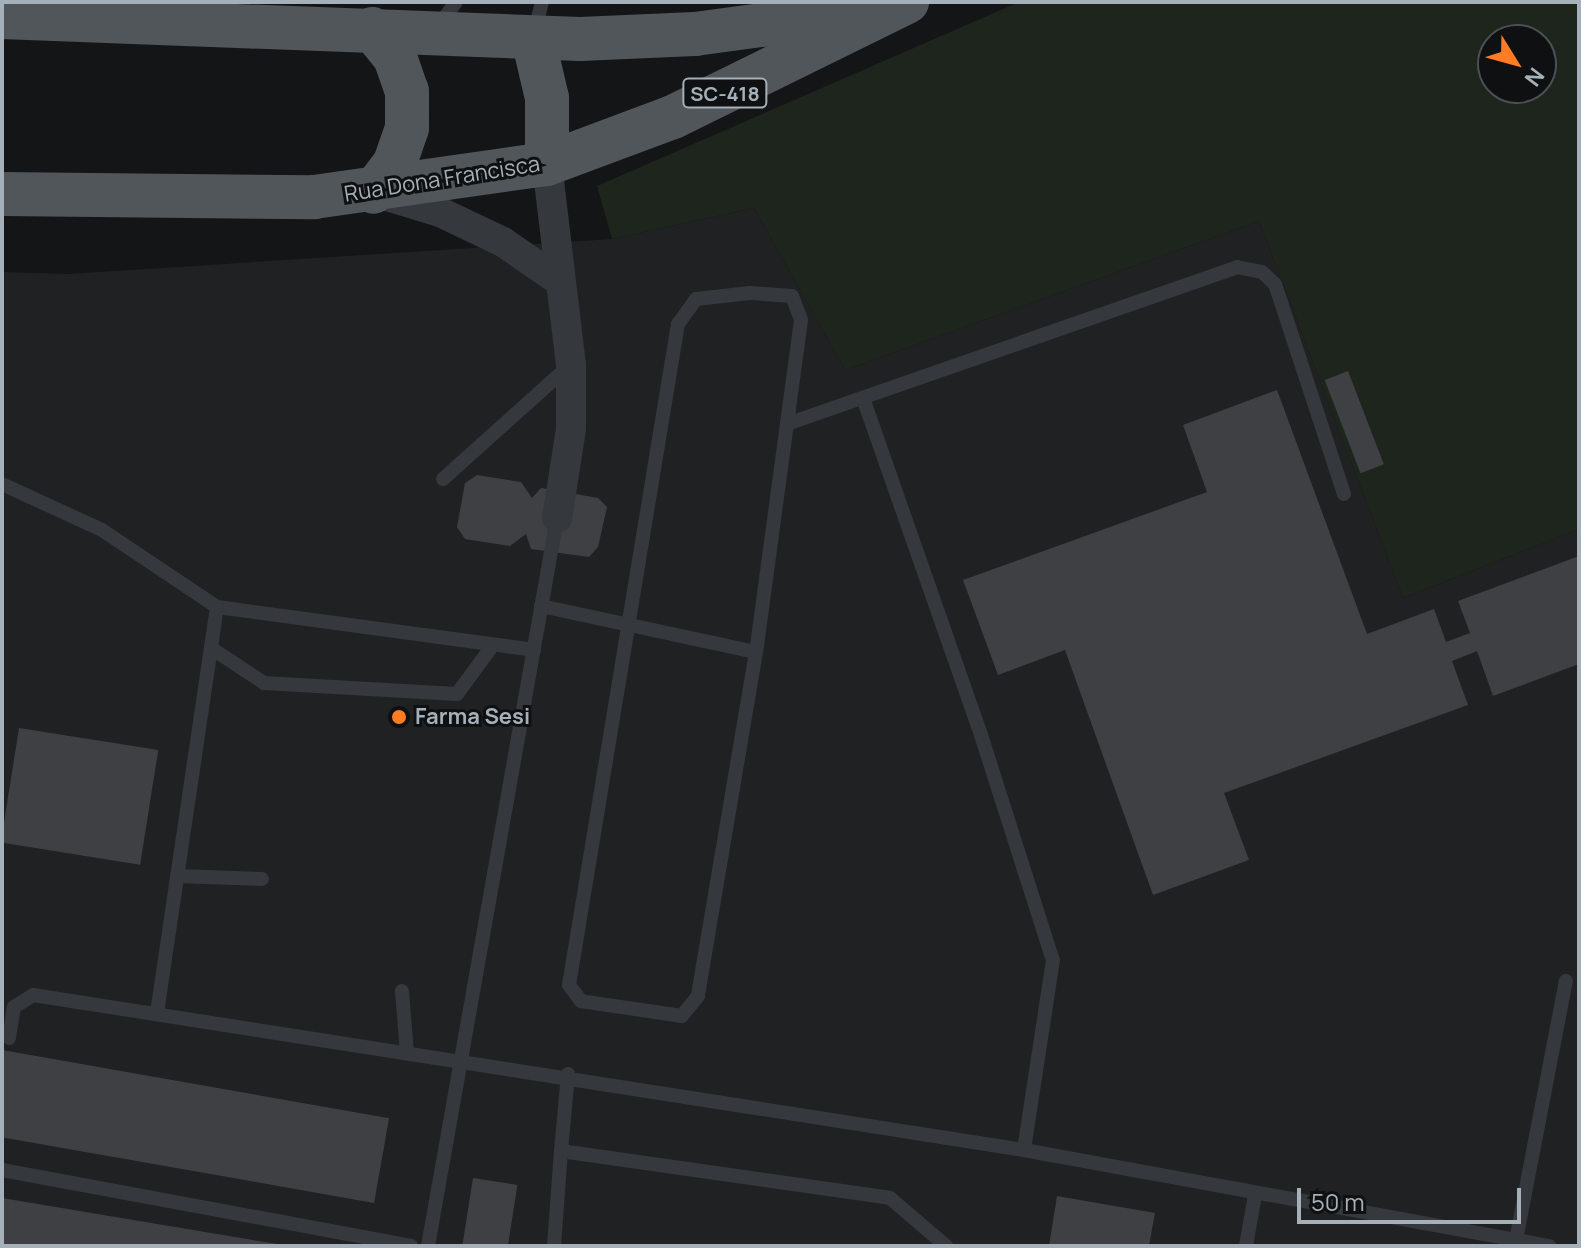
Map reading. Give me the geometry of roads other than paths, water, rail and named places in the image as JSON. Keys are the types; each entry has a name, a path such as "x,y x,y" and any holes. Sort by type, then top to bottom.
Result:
{"main road":[{"name":"Rua Dona Francisca","path":"12,12 92,11 372,29 445,17 538,20 695,34 902,4"},
{"name":"Rua Dona Francisca","path":"2,194 263,199 373,192 547,164 673,117 802,57 902,4"},
{"path":"538,20 547,98 547,164"},
{"path":"372,29 395,57 407,91 407,128 399,151 373,192"}],"street":[{"path":"547,164 571,364 571,429 557,518"},
{"path":"373,192 452,218 503,242 561,282"}],"lane":[{"path":"787,424 1237,267 1262,272 1275,284 1344,494"},
{"path":"750,293 792,296 800,306 787,424 756,652 692,1009 682,1016 581,1001 569,985 632,626 678,324 696,299 750,293"},
{"path":"443,479 571,364"},
{"path":"863,398 1053,960 1024,1150"},
{"path":"2,484 102,530 217,607 534,650"},
{"path":"428,1246 557,518"},
{"path":"541,606 756,652"},
{"path":"157,1013 217,607"},
{"path":"211,648 264,683 457,694 493,645"},
{"path":"177,876 262,879"},
{"path":"1516,1240 1566,981"},
{"path":"402,991 407,1053"},
{"path":"9,1038 14,1007 33,995 461,1061 568,1074 1024,1150 1255,1195 1549,1246"},
{"path":"554,1246 568,1074"},
{"path":"561,1151 890,1198 946,1246"},
{"path":"2,1170 411,1246"},
{"path":"1246,1246 1255,1195"}],"place":[{"name":"Farma Sesi","path":"399,717"}]}
